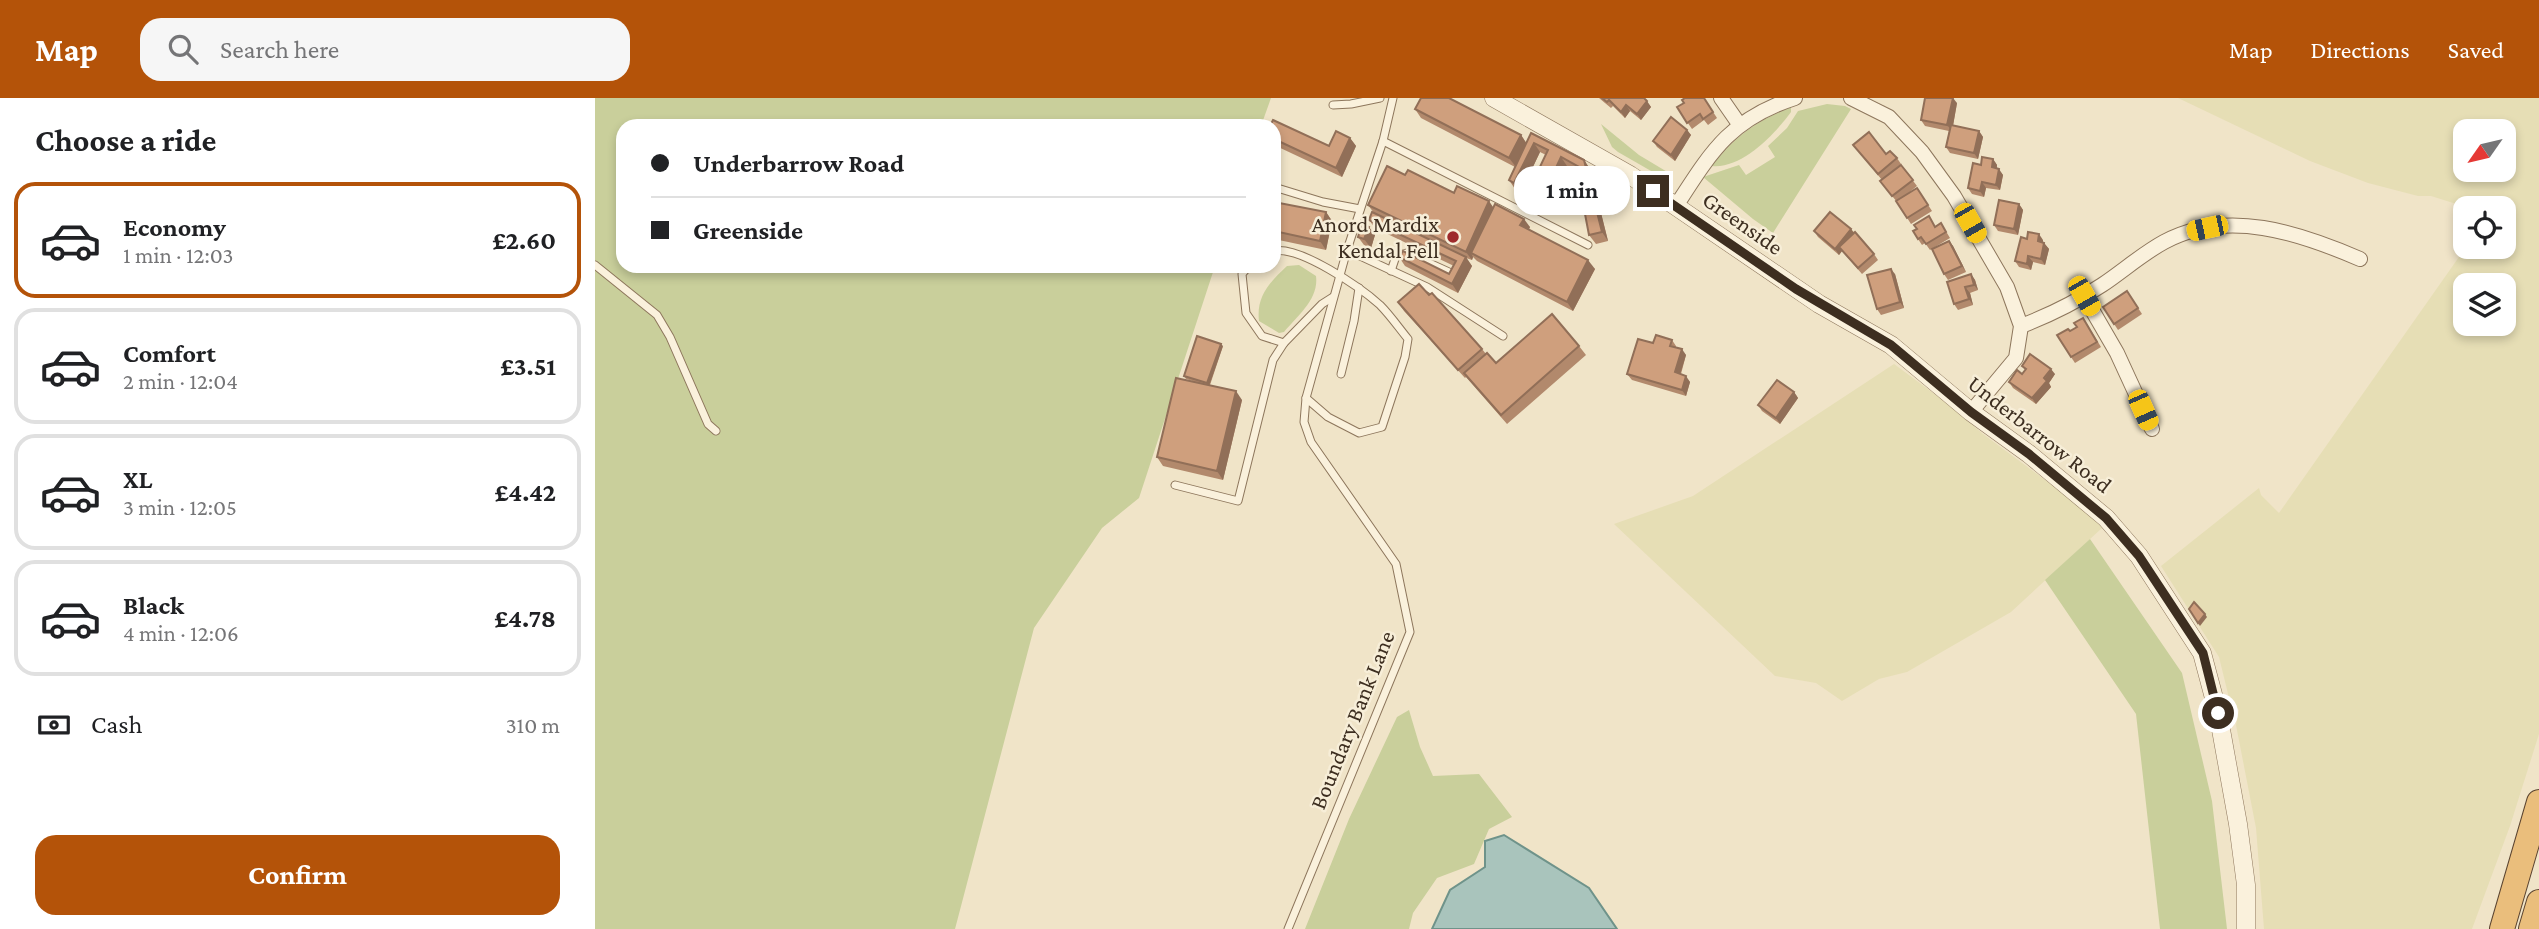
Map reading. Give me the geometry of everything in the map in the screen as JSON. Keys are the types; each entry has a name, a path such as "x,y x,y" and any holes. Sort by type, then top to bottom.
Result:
{"highway":[{"path":"2502,929 2539,802"},
{"path":"2531,929 2539,902"}],"street":[{"name":"Greenside","path":"1494,98 1613,165 1796,289 1891,345"},
{"path":"1721,98 1739,124"},
{"path":"1676,206 1724,138 1739,124 1761,111 1795,98"},
{"path":"1851,98 1879,110 1899,125 1935,169 2007,287 2021,326 2016,358 1971,412"},
{"path":"2021,326 2054,314 2165,242 2207,228 2242,226 2281,230 2318,240 2360,260"},
{"path":"2084,296 2117,353 2151,429"},
{"name":"Underbarrow Road","path":"1891,345 2106,518 2139,556 2203,653 2218,713 2238,824 2246,885 2246,929"}],"lane":[{"path":"1333,105 1380,98"},
{"name":"Boundary Bank Lane","path":"1288,929 1410,632 1396,564 1311,442 1304,422 1306,398 1347,250 1383,141 1393,98"},
{"path":"1383,141 1588,245"},
{"path":"1281,189 1323,202 1360,209"},
{"path":"1281,250 1310,260 1359,288 1381,307 1408,340 1382,427 1359,433 1328,417 1306,398"},
{"path":"1347,250 1427,287 1503,336"},
{"path":"1391,271 1396,256 1407,253 1448,272"},
{"path":"595,265 657,315 670,337 708,424 716,431"},
{"path":"1243,273 1246,313 1262,336 1284,343"},
{"path":"1342,374 1355,321 1359,288"},
{"path":"1174,485 1238,501 1273,360 1284,343 1322,304 1334,297"}],"shaded area":[{"path":"2178,98 2539,98 2539,734 2510,826 2472,929 2264,929 2256,828 2236,725 2239,710 2230,702 2219,657 2161,566 2259,488 2261,495 2279,513 2458,259 2516,259 2516,196 2453,196 2453,203 2368,183 2310,161"},
{"path":"1894,364 2095,517 2102,528 2011,612 1907,672 1879,679 1842,701 1816,683 1775,676 1614,524 1693,496"}],"green space":[{"path":"595,98 1271,98 1264,119 616,119 616,273 1213,273 1139,498 1102,528 1034,628 955,929 595,929"},
{"path":"1827,104 1851,109 1773,233 1703,177 1739,165 1746,175 1775,157 1768,146 1787,128 1798,111"},
{"path":"1791,107 1791,112 1784,121 1757,148 1735,162 1712,166 1747,130"},
{"path":"1601,124 1639,155 1669,173 1665,179 1612,147"},
{"path":"1299,265 1316,276 1316,284 1311,299 1301,313 1284,332 1279,333 1259,321 1259,312 1265,290 1287,266"},
{"path":"2090,539 2182,673 2212,801 2227,929 2160,929 2136,714 2045,580"},
{"path":"1409,710 1420,747 1433,776 1479,774 1512,817 1489,829 1474,864 1437,878 1413,913 1409,929 1305,929 1349,819 1397,717"}],"water":[{"path":"1504,835 1589,888 1617,929 1432,929 1450,890 1485,867 1485,841"}],"building":[{"path":"1421,98 1449,98 1521,135 1509,158 1415,109"},
{"path":"1602,98 1644,98 1647,101 1637,114 1626,105 1621,112 1609,100 1607,102"},
{"path":"1704,98 1713,112 1703,119 1700,114 1687,123 1677,107 1684,103 1682,100"},
{"path":"1925,98 1953,98 1947,125 1921,120"},
{"path":"1671,117 1687,130 1671,155 1653,141"},
{"path":"1281,124 1329,146 1336,131 1350,138 1336,168 1281,142"},
{"path":"1951,125 1979,131 1974,153 1946,147"},
{"path":"1869,132 1886,154 1890,151 1897,158 1878,174 1853,145"},
{"path":"1531,133 1584,160 1602,232 1589,235 1585,214 1590,213 1579,167 1561,157 1542,198 1528,192 1548,150 1534,143 1514,183 1509,180"},
{"path":"1982,157 1993,159 1992,167 1999,169 1996,185 1982,182 1980,191 1968,188 1973,163 1981,165"},
{"path":"1901,165 1913,180 1892,196 1880,181"},
{"name":"Anord Mardix Kendal Fell","path":"1387,166 1405,175 1408,170 1454,193 1457,186 1489,201 1466,252 1368,205"},
{"path":"1917,188 1928,205 1907,218 1896,201"},
{"path":"1999,200 2019,204 2014,229 1994,225"},
{"path":"1281,203 1326,212 1320,241 1281,233"},
{"path":"1495,204 1524,219 1520,225 1588,260 1567,302 1471,253"},
{"path":"1372,212 1466,257 1452,284 1399,257 1403,251 1449,274 1456,261 1369,220"},
{"path":"1830,212 1851,229 1835,249 1814,231"},
{"path":"1929,216 1935,227 1941,223 1946,232 1926,244 1921,237 1918,239 1913,231 1917,229 1914,225"},
{"path":"1362,224 1369,227 1364,239 1358,237"},
{"path":"1855,232 1874,254 1858,268 1839,247"},
{"path":"2028,232 2039,234 2038,241 2044,243 2041,259 2028,256 2027,264 2015,261 2021,237 2027,239"},
{"path":"1949,241 1962,266 1944,274 1932,249"},
{"path":"1891,269 1900,302 1877,309 1867,275"},
{"path":"1971,274 1974,285 1965,287 1969,299 1954,304 1947,282"},
{"path":"1419,284 1429,295 1432,293 1482,349 1458,370 1398,302"},
{"path":"2127,291 2138,308 2114,324 2103,307"},
{"path":"1552,314 1579,346 1501,415 1464,373 1487,353 1496,363"},
{"path":"2083,318 2097,342 2071,357 2057,335 2077,327 2074,323"},
{"path":"1656,335 1672,340 1670,346 1682,349 1675,372 1686,376 1682,390 1627,374 1638,339 1653,343"},
{"path":"1197,336 1221,344 1207,383 1184,376"},
{"path":"2030,354 2051,369 2044,378 2047,381 2032,398 2009,382 2017,370 2022,374 2026,369 2022,366"},
{"path":"1176,378 1236,391 1217,471 1157,457"},
{"path":"1777,380 1794,392 1776,418 1758,405"},
{"path":"2194,602 2205,614 2198,623 2189,609"}],"place":[{"name":"Anord Mardix Kendal Fell","path":"1453,237"}],"route":[{"path":"1653,191 1819,304 1891,345 2106,518 2139,556 2203,653 2218,713"}]}
